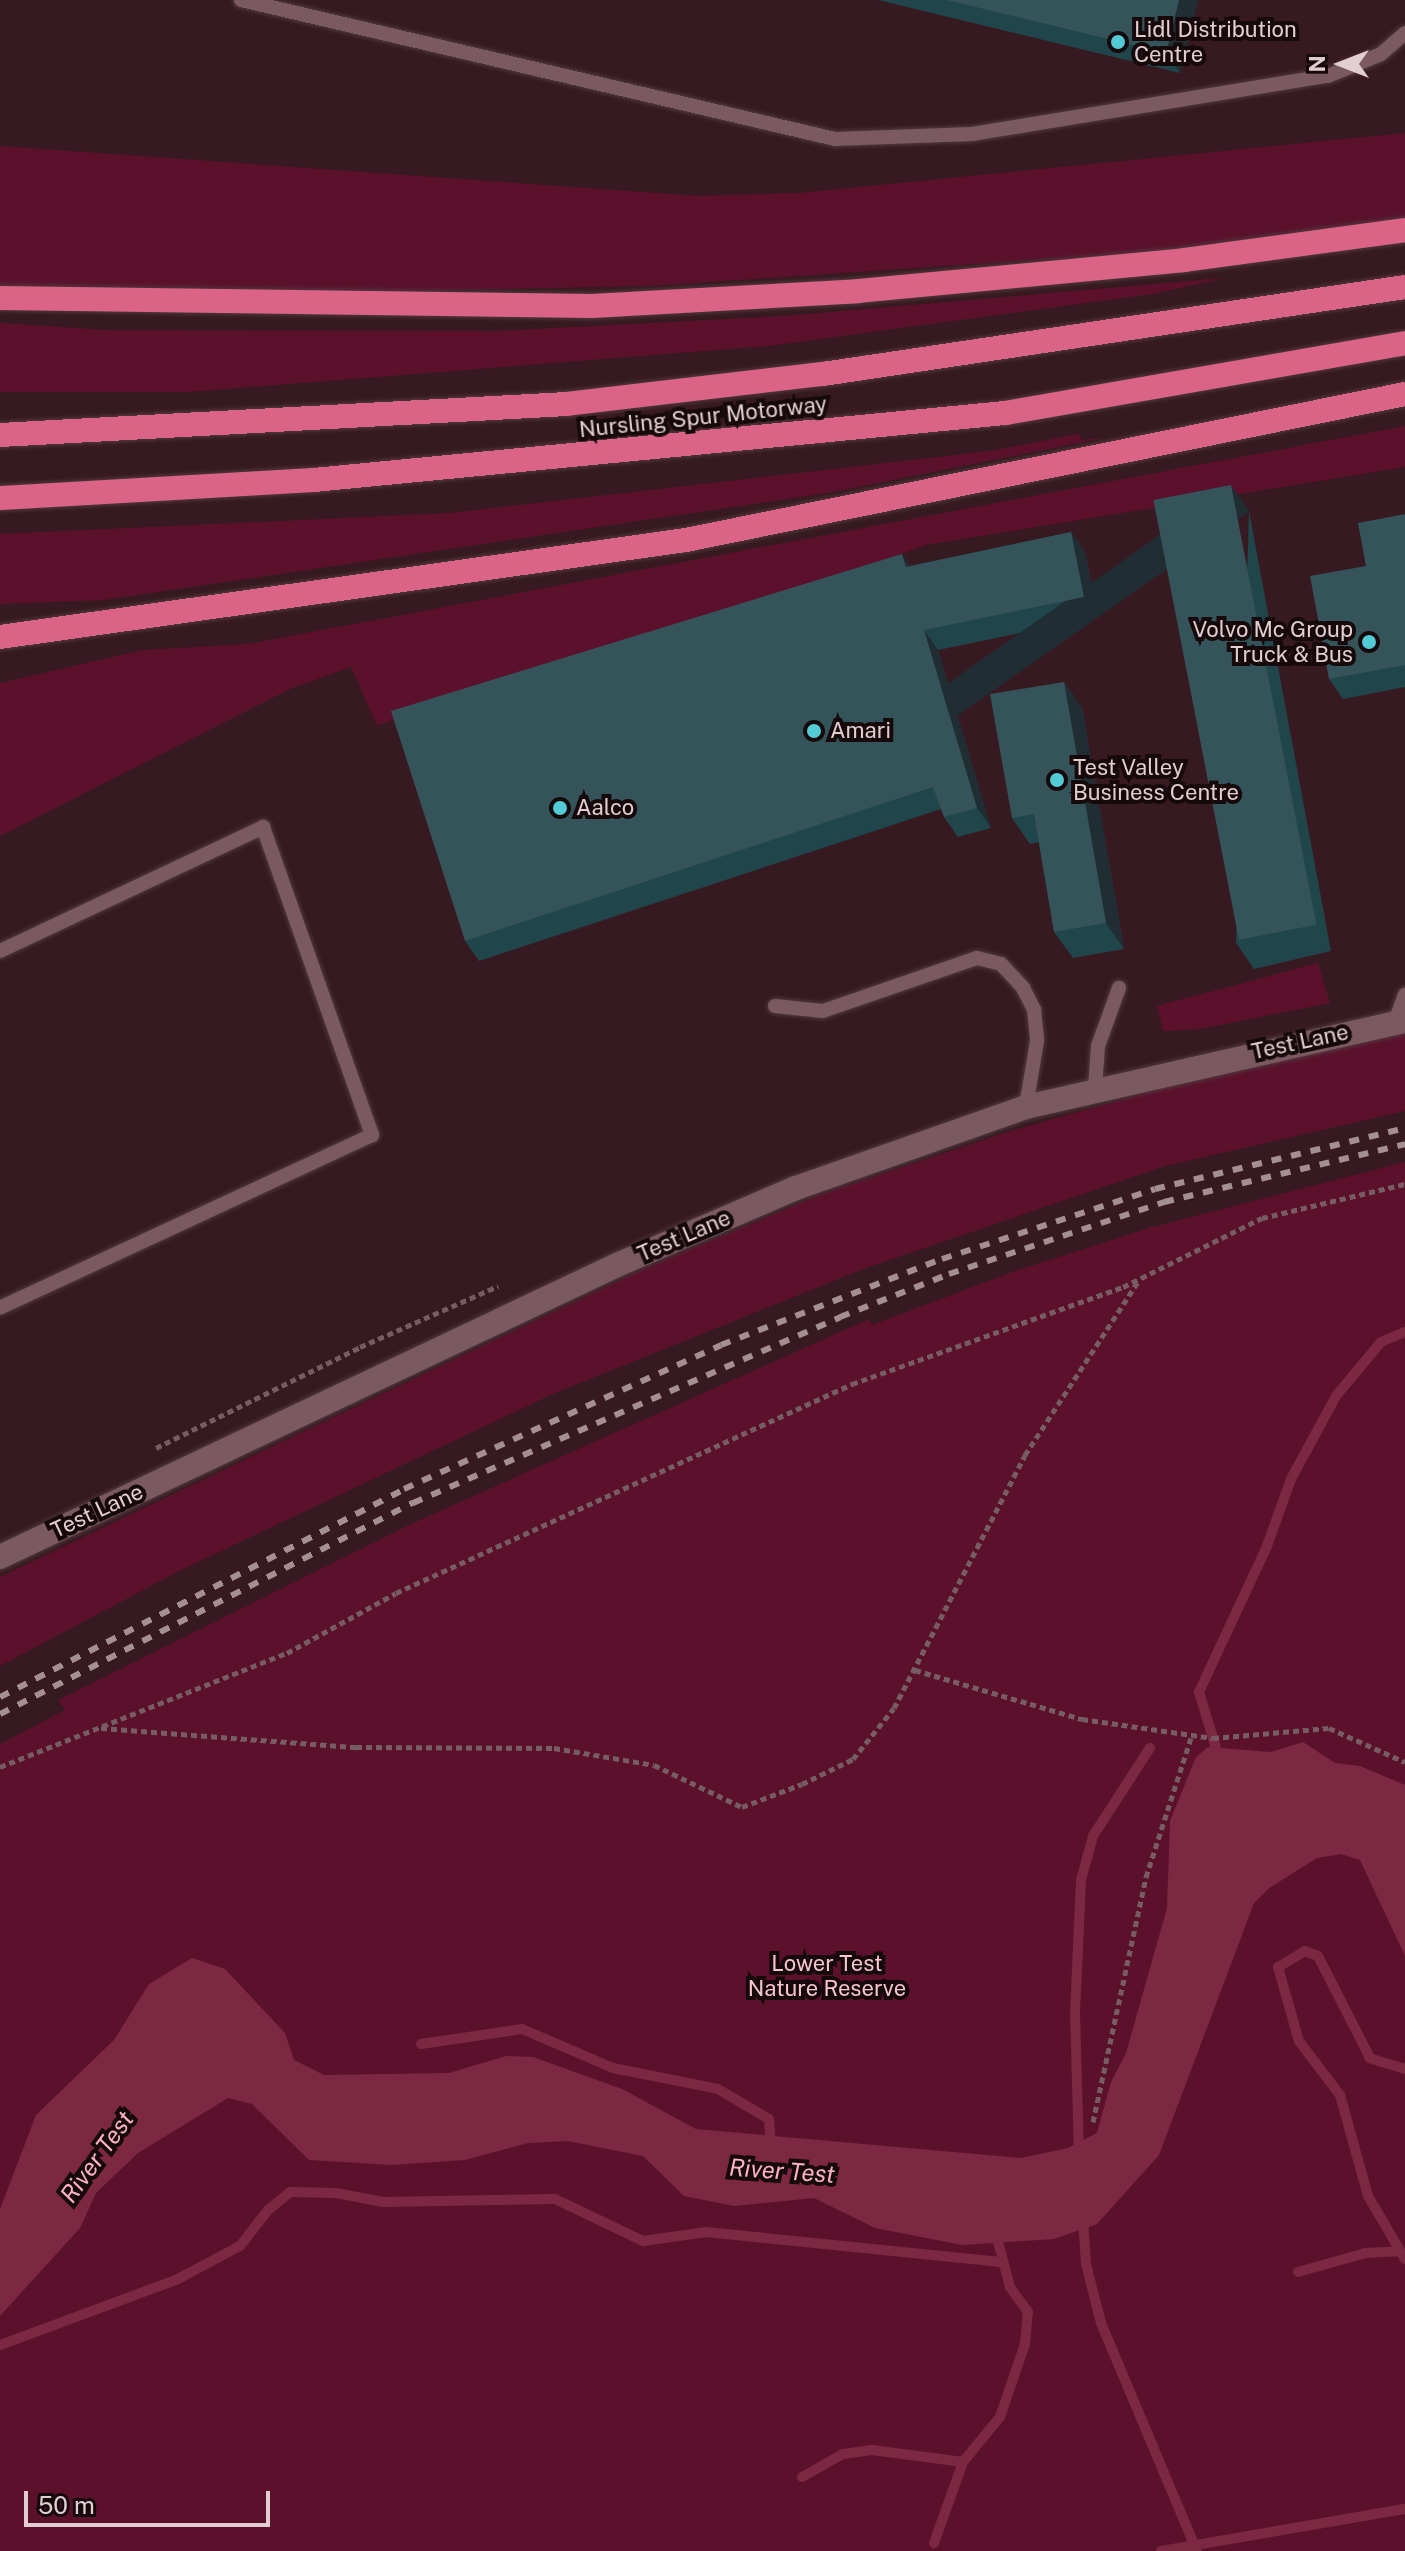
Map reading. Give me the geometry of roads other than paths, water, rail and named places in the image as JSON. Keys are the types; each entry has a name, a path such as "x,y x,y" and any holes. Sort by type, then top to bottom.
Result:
{"highway":[{"path":"0,298 592,306 858,291 1184,260 1405,230"},
{"name":"Nursling Spur Motorway","path":"0,435 566,404 823,374 1405,287"},
{"name":"Nursling Spur Motorway","path":"0,498 314,480 1005,413 1405,343"},
{"path":"0,637 686,540 1405,394"}],"street":[{"name":"Test Lane","path":"0,1557 617,1265 796,1188 1026,1107 1095,1088 1400,1022"}],"lane":[{"path":"241,0 835,139 972,134 1328,76 1381,54 1405,33"},
{"path":"0,951 263,827 372,1135 0,1308"},
{"path":"775,1006 823,1011 977,958 1001,964 1023,988 1034,1010 1037,1041 1026,1107"},
{"path":"1095,1088 1098,1046 1119,988"},
{"path":"1400,1022 1405,995"}],"water":[{"name":"River Test","path":"1303,1742 1335,1763 1360,1766 1405,1785 1405,1956 1360,1860 1341,1854 1317,1858 1269,1888 1254,1903 1159,2155 1097,2224 1054,2239 962,2245 875,2228 814,2198 734,2206 684,2196 643,2156 568,2141 528,2143 465,2160 392,2165 309,2160 252,2104 228,2098 138,2153 96,2193 80,2228 0,2316 0,2209 36,2115 114,2040 149,1984 192,1958 225,1969 285,2033 294,2060 324,2075 449,2073 506,2056 533,2057 622,2089 696,2129 1021,2158 1068,2148 1097,2133 1111,2082 1126,2053 1167,1908 1170,1821 1196,1757 1208,1747 1271,1752"}],"waterway":[{"path":"1216,1748 1199,1692 1267,1546 1291,1479 1336,1396 1381,1342 1405,1332"},
{"path":"1079,2155 1075,2013 1081,1880 1093,1836 1150,1748"},
{"path":"1405,2069 1370,2058 1318,1956 1305,1951 1278,1967 1299,2041 1340,2095 1368,2196 1405,2259"},
{"name":"River Test","path":"421,2044 522,2029 613,2068 718,2089 769,2119 771,2149"},
{"path":"0,2345 176,2280 240,2246 268,2210 290,2192 336,2193 383,2202 555,2199 643,2241 706,2232 1003,2262"},
{"path":"1083,2219 1086,2264 1101,2323 1197,2551"},
{"path":"802,2477 843,2454 872,2450 963,2462 1000,2417 1025,2344 1028,2312 1010,2287 996,2234"},
{"path":"1298,2272 1365,2253 1400,2251"},
{"path":"934,2543 963,2462"},
{"path":"1161,2551 1405,2509"}],"railway":[{"path":"0,1697 404,1489 721,1345 942,1259 1155,1189 1405,1128"},
{"path":"0,1714 413,1503 840,1317 949,1274 1164,1202 1405,1144"}],"place":[{"name":"Lidl Distribution Centre","path":"1118,42"},
{"name":"Volvo Mc Group Truck & Bus","path":"1369,642"},
{"name":"Amari","path":"814,731"},
{"name":"Test Valley Business Centre","path":"1057,780"},
{"name":"Aalco","path":"560,808"}],"park label":[{"name":"Lower Test Nature Reserve","path":"827,1976"}]}
